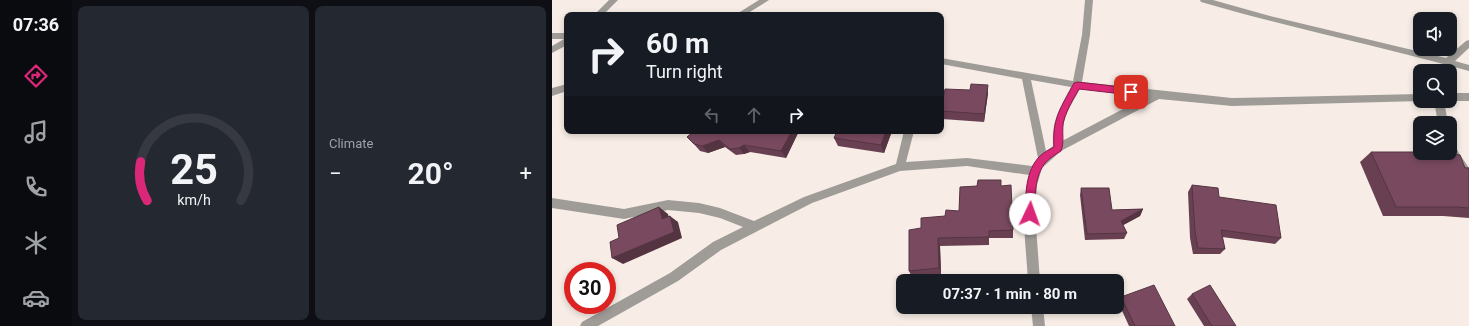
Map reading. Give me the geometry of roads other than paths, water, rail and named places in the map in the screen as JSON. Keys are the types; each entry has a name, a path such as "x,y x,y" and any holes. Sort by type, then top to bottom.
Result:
{"street":[{"path":"601,12 614,0"},
{"path":"744,12 765,0"},
{"path":"1058,148 1057,131 1059,119 1077,85 1086,35 1089,0"},
{"path":"1204,0 1243,12 1333,32 1469,68"},
{"path":"552,36 564,36"},
{"path":"552,50 564,43"},
{"path":"1448,62 1469,43"},
{"path":"944,61 1077,85 1232,102 1413,98"},
{"path":"1026,76 1043,158"},
{"path":"552,92 564,88"},
{"path":"1034,274 1030,214 1031,192 1035,171 1043,158 1058,148 1158,95"},
{"path":"1457,97 1469,97"},
{"path":"900,167 908,134"},
{"path":"1457,159 1469,176"},
{"path":"586,326 674,277 717,246 754,226 808,200 900,167 967,162 1035,171"},
{"path":"552,203 624,214 668,205 699,208 720,213 754,226"},
{"path":"1037,314 1039,326"}]}
